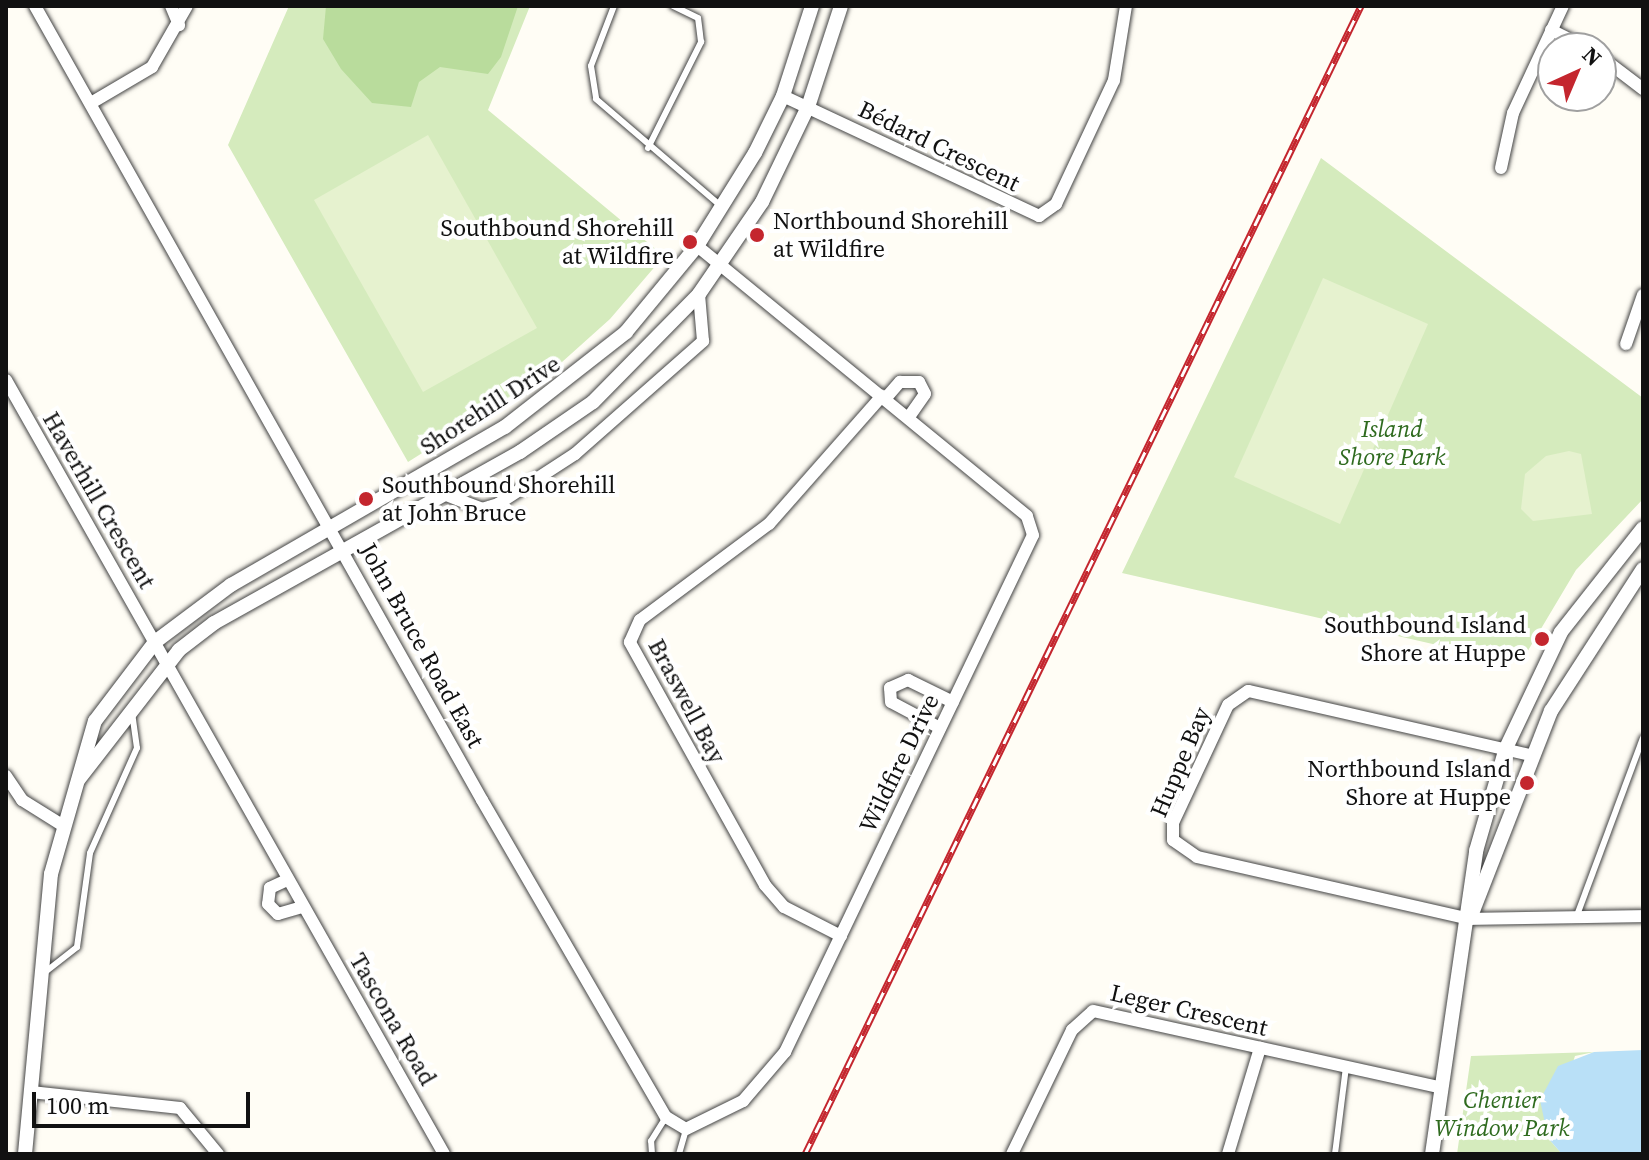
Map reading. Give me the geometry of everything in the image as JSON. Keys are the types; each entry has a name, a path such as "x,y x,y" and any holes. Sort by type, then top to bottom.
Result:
{"street":[{"name":"John Bruce Road East","path":"35,6 666,1117 686,1129"},
{"path":"171,6 179,25"},
{"path":"91,103 152,67 179,25 187,6"},
{"name":"Shorehill Drive","path":"25,1154 41,974 62,825 95,721 155,642 231,585 572,380 626,332 724,208 783,96 812,6"},
{"name":"Shorehill Drive","path":"73,789 129,706 166,663 214,623 446,495 593,402 699,294 762,202 808,107 841,6"},
{"name":"Bédard Crescent","path":"783,96 1039,216 1056,204 1114,80 1126,6"},
{"path":"1501,168 1513,113 1563,6"},
{"path":"1551,30 1555,32"},
{"path":"1617,69 1643,89"},
{"name":"Wildfire Drive","path":"686,1129 766,1081 841,936 953,702 1033,525 883,397 697,246"},
{"path":"446,495 482,509 498,504 575,454 703,341 699,294"},
{"path":"1626,344 1643,295"},
{"name":"Haverhill Crescent","path":"6,380 155,642"},
{"path":"883,397 900,382 919,382 925,394 908,418"},
{"name":"Braswell Bay","path":"841,936 784,907 765,885 630,642 640,620 769,524 883,397"},
{"path":"1432,1154 1439,1087 1470,919 1476,851 1506,748 1561,632 1643,528"},
{"path":"1470,919 1530,755 1586,646 1643,569"},
{"name":"Tascona Road","path":"155,642 444,1154"},
{"path":"940,728 891,702 890,688 908,680 953,702"},
{"name":"Huppe Bay","path":"1470,919 1197,857 1173,840 1173,823 1228,705 1248,691 1530,755"},
{"path":"6,776 22,800 62,825"},
{"path":"287,880 270,888 268,904 278,914 303,907"},
{"path":"1470,919 1575,920 1643,916"},
{"name":"Leger Crescent","path":"1012,1154 1084,1015 1105,1011 1439,1087"},
{"path":"1228,1154 1260,1048"},
{"path":"31,1092 180,1108 218,1154"}],"lane":[{"path":"614,6 591,83 605,112 724,208"},
{"path":"648,148 701,42 698,18 673,6"},
{"path":"41,974 77,947 90,853 137,748 139,730 129,706"},
{"path":"1575,920 1643,738"},
{"path":"1335,1154 1346,1067"},
{"path":"652,1154 651,1141 666,1117"},
{"path":"679,1154 686,1129"}],"green space":[{"path":"289,6 530,6 488,110 664,256 610,319 552,371 408,462 228,145"},
{"path":"326,6 518,6 501,57 488,74 440,67 419,82 411,107 372,103 341,69 323,39"},
{"path":"428,135 537,328 423,392 314,200"},
{"name":"Island Shore Park","path":"1321,158 1643,398 1643,499 1576,570 1520,664 1122,573"},
{"path":"1323,278 1428,324 1340,524 1234,477"},
{"path":"1569,451 1581,454 1592,514 1533,521 1521,509 1525,474 1546,456"},
{"name":"Chenier Window Park","path":"1594,1052 1575,1056 1548,1138 1562,1154 1457,1154 1471,1056"}],"water":[{"path":"1643,1050 1643,1154 1561,1153 1548,1138 1540,1100 1558,1066 1594,1052"}],"railway":[{"path":"805,1154 1361,6"}],"place":[{"name":"Northbound Shorehill at Wildfire","path":"757,235"},
{"name":"Southbound Shorehill at Wildfire","path":"690,242"},
{"name":"Southbound Shorehill at John Bruce","path":"366,499"},
{"name":"Southbound Island Shore at Huppe","path":"1542,639"},
{"name":"Northbound Island Shore at Huppe","path":"1527,783"}]}
